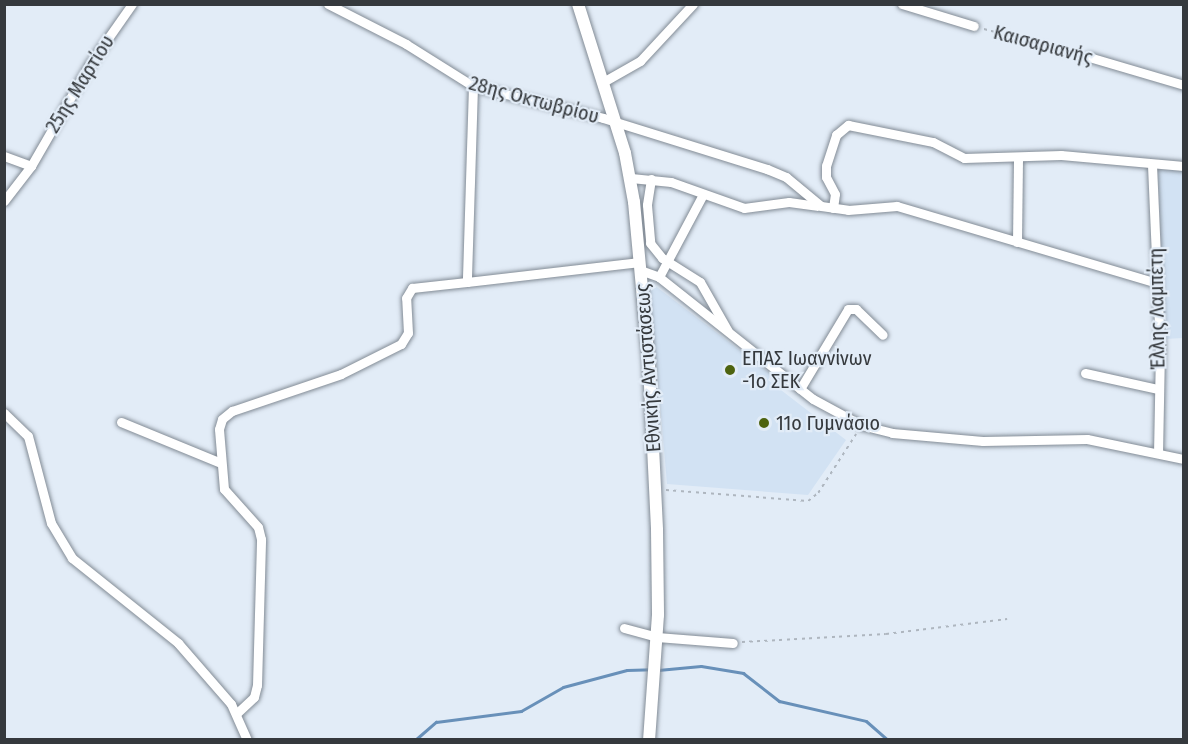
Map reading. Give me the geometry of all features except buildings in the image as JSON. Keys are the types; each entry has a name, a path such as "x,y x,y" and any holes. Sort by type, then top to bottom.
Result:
{"street":[{"name":"25ης Μαρτίου","path":"4,201 31,166 90,64 132,4"},
{"name":"28ης Οκτωβρίου","path":"328,4 397,40 473,86 616,122 780,173 821,206"},
{"name":"Εθνικής Αντιστάσεως","path":"578,4 616,122 631,178 640,266 656,490 657,637 652,678 649,740"},
{"path":"603,82 640,61 693,4"},
{"name":"Καισαριανής","path":"902,4 974,26"},
{"name":"Καισαριανής","path":"1089,57 1184,85"},
{"path":"467,282 473,86"},
{"path":"833,208 835,194 826,171 833,141 845,126 933,142 961,158 1061,155 1152,165 1184,166"},
{"path":"4,156 31,166"},
{"path":"1017,242 1018,157"},
{"name":"Έλλης Λαμπέτη","path":"1152,165 1157,283 1158,453"},
{"path":"631,178 651,179 744,208 789,202 833,208 897,206 1157,283"},
{"path":"651,179 647,206 648,236 656,253 704,286 729,334"},
{"path":"659,277 702,196"},
{"path":"237,713 254,697 258,684 261,539 258,527 227,496 221,463 219,425 227,413 341,374 392,349 408,333 406,298 412,288 640,266 659,277 800,389 861,425 892,433 984,441 1079,438 1184,459"},
{"path":"800,389 848,309 856,309 883,335"},
{"path":"1085,373 1158,388"},
{"path":"4,413 27,436 51,523 72,558 178,643 237,713 247,740"},
{"path":"121,422 221,463"},
{"path":"624,628 657,637 733,643"}],"path":[{"name":"Καισαριανής","path":"974,26 1089,57"},
{"path":"656,490 808,501 818,492 861,425"},
{"path":"733,643 886,634 1007,619"}],"shaded area":[{"path":"1158,170 1183,170 1183,338 1165,339"},
{"path":"654,285 771,374 768,380 846,440 808,495 667,484 650,288"}],"waterway":[{"path":"658,670 701,666 743,673 779,701 866,721 888,740"},
{"path":"415,740 436,722 521,711 563,687 627,670 652,669"}],"place":[{"name":"ΕΠΑΣ Ιωαννίνων -1ο ΣΕΚ","path":"730,370"},
{"name":"11o Γυμνάσιο","path":"764,423"}]}
